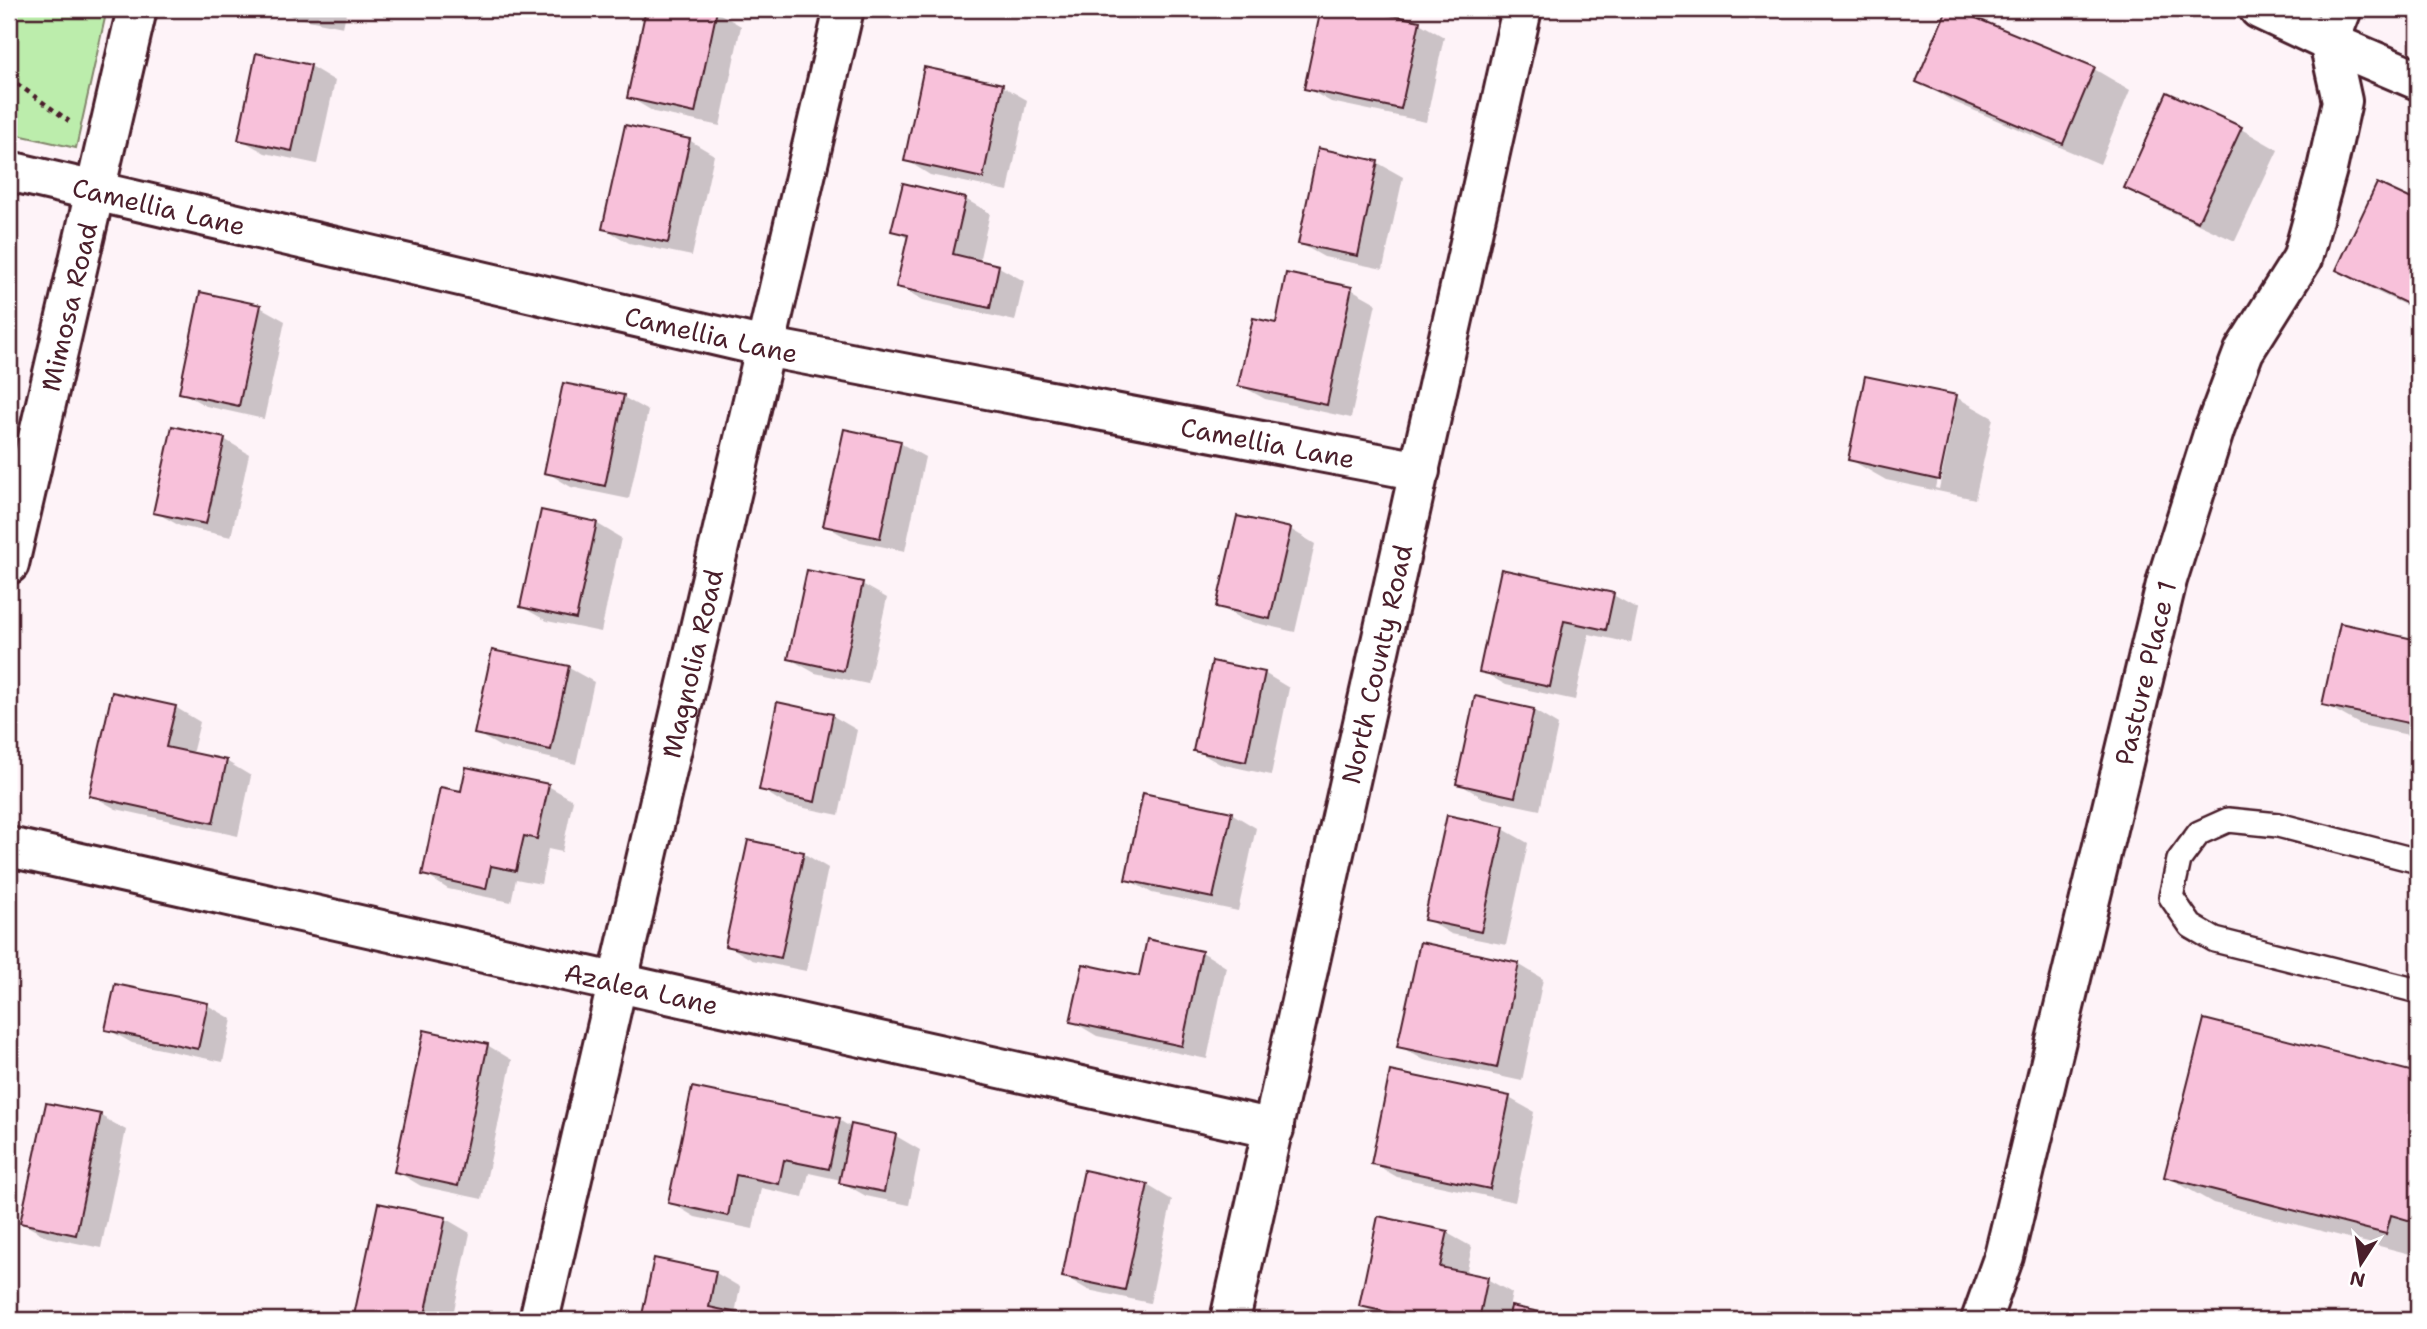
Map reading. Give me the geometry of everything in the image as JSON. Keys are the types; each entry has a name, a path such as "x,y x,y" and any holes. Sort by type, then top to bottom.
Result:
{"street":[{"name":"Mimosa Road","path":"9,564 137,9"},
{"name":"Magnolia Road","path":"538,1320 844,9"},
{"name":"North County Road","path":"1230,1320 1522,9"},
{"path":"2259,9 2336,25 2418,80"},
{"name":"Pasture Place 1","path":"1981,1320 2004,1256 2167,580 2215,428 2244,351 2302,259 2327,169 2342,102 2336,25"},
{"name":"Camellia Lane","path":"9,171 765,346 1420,471"},
{"name":"Azalea Lane","path":"9,847 1274,1129"}],"lane":[{"path":"2418,862 2278,825 2228,820 2199,833 2179,860 2171,897 2191,926 2215,940 2418,991"}],"path":[{"path":"9,78 69,121"}],"green space":[{"path":"9,9 107,9 76,148 9,133"}],"building":[{"path":"646,9 717,10 695,113 627,98"},
{"path":"1321,9 1362,9 1420,21 1401,109 1304,89"},
{"path":"1947,9 1954,9 2095,67 2063,144 1916,82"},
{"path":"256,53 311,65 292,151 238,140"},
{"path":"924,67 1003,84 983,178 904,161"},
{"path":"2167,92 2242,127 2198,222 2124,188"},
{"path":"625,125 690,139 668,243 602,229"},
{"path":"1318,148 1378,161 1358,256 1298,244"},
{"path":"903,183 966,198 953,254 999,265 990,308 896,287 908,235 891,231"},
{"path":"2377,183 2418,202 2418,309 2336,270"},
{"path":"1286,273 1352,287 1327,405 1238,386 1253,318 1276,323"},
{"path":"200,292 261,305 239,406 179,393"},
{"path":"1865,376 1957,395 1939,480 1848,460"},
{"path":"563,383 624,395 605,486 544,473"},
{"path":"172,426 225,438 206,524 153,513"},
{"path":"844,429 901,441 880,538 823,526"},
{"path":"541,510 597,522 576,619 520,607"},
{"path":"1237,516 1291,528 1270,619 1216,607"},
{"path":"1501,569 1614,593 1606,630 1564,621 1550,687 1479,672"},
{"path":"807,570 863,582 844,671 788,659"},
{"path":"2340,623 2418,640 2418,725 2322,705"},
{"path":"492,650 569,666 551,750 474,734"},
{"path":"1212,661 1265,672 1246,762 1193,751"},
{"path":"112,692 176,706 166,747 227,760 213,823 89,796"},
{"path":"1475,696 1534,709 1515,797 1456,784"},
{"path":"777,702 833,714 815,802 759,790"},
{"path":"466,767 549,784 537,839 524,836 516,871 491,866 486,889 422,875 440,787 461,791"},
{"path":"1143,793 1232,812 1213,898 1125,880"},
{"path":"1447,815 1504,827 1481,932 1424,920"},
{"path":"748,840 804,852 781,958 725,946"},
{"path":"1147,939 1202,951 1182,1046 1070,1022 1083,964 1139,976"},
{"path":"1420,942 1519,963 1497,1068 1397,1047"},
{"path":"115,984 208,1003 198,1049 105,1030"},
{"path":"2204,1019 2418,1073 2418,1223 2391,1215 2386,1234 2164,1177"},
{"path":"424,1030 488,1044 458,1186 394,1172"},
{"path":"1390,1071 1510,1096 1490,1189 1371,1164"},
{"path":"692,1087 840,1118 829,1169 784,1160 779,1184 736,1175 728,1216 668,1203"},
{"path":"46,1103 101,1114 76,1235 20,1223"},
{"path":"851,1124 896,1134 884,1192 839,1183"},
{"path":"1084,1170 1148,1184 1125,1290 1062,1277"},
{"path":"378,1203 446,1217 424,1320 353,1320"},
{"path":"1378,1216 1448,1231 1440,1267 1488,1277 1479,1320 1425,1320 1359,1306"},
{"path":"654,1258 716,1271 709,1307 742,1314 740,1320 641,1320"},
{"path":"1511,1306 1577,1320 1508,1320"}]}
